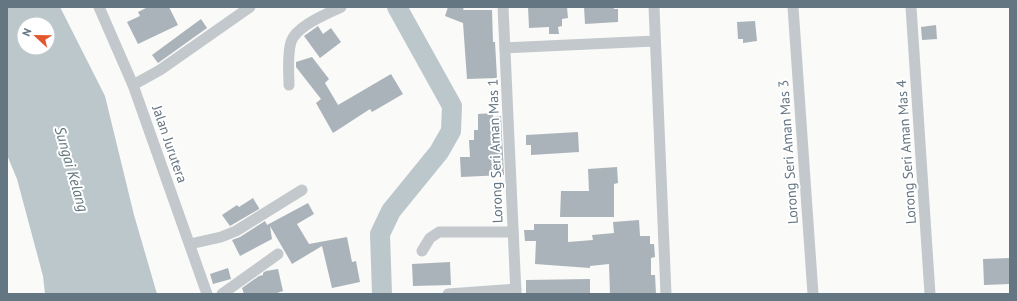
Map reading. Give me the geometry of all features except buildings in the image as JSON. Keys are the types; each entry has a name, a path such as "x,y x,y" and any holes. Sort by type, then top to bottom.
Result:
{"street":[{"name":"Jalan Jurutera","path":"99,7 133,85 207,294"},
{"path":"133,85 160,70 250,7"},
{"path":"289,85 289,51 291,41 296,32 342,7"},
{"name":"Lorong Seri Aman Mas 1","path":"503,7 516,292"},
{"path":"654,7 666,294"},
{"name":"Lorong Seri Aman Mas 3","path":"793,7 813,294"},
{"name":"Lorong Seri Aman Mas 4","path":"911,7 930,294"},
{"path":"505,48 656,41"},
{"path":"190,244 221,237 236,231 302,190"},
{"path":"422,252 430,238 439,232 513,232"},
{"path":"222,294 278,254"},
{"path":"448,294 516,292"}],"water":[{"name":"Sungai Kelang","path":"7,7 60,7 105,96 134,215 157,294 45,294 43,276 17,179 7,155"}],"waterway":[{"path":"382,294 380,234 391,211 439,152 451,131 452,106 397,7"}]}
